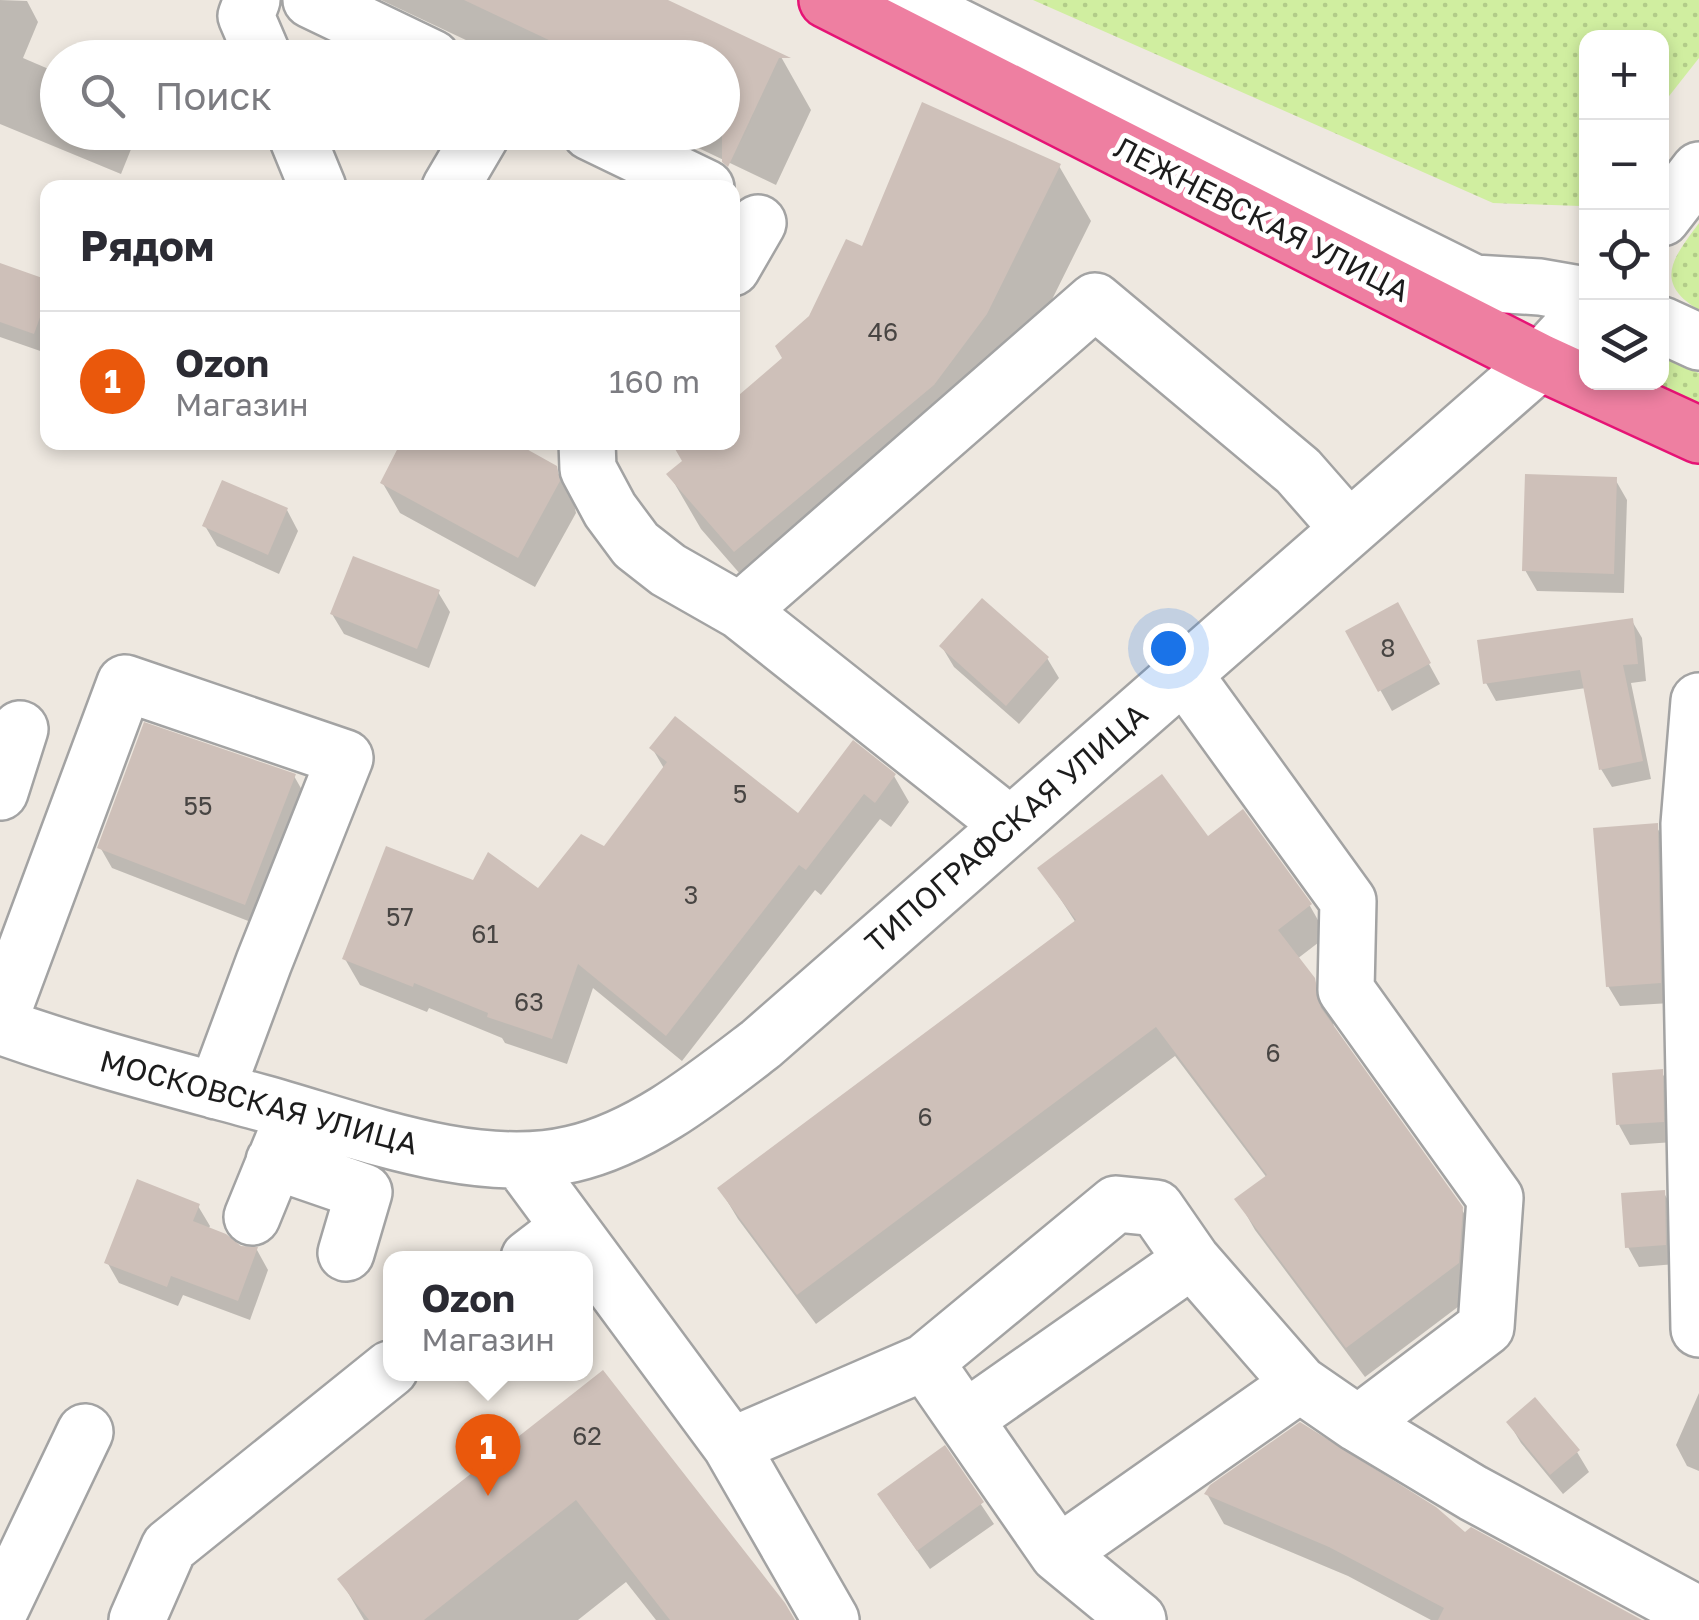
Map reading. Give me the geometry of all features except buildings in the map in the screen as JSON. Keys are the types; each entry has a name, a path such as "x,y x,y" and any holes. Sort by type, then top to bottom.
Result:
{"highway":[{"name":"ЛЕЖНЕВСКАЯ УЛИЦА","path":"827,0 1540,362 1699,435"}],"street":[{"path":"311,0 394,40"},
{"name":"ЛЕЖНЕВСКАЯ УЛИЦА","path":"904,0 1474,284 1540,287 1579,294"},
{"path":"302,150 315,180"},
{"path":"455,180 472,150"},
{"path":"627,150 689,180"},
{"path":"1668,210 1699,170"},
{"path":"740,611 1096,301 1298,471 1348,528"},
{"name":"ТИПОГРАФСКАЯ УЛИЦА","path":"522,1163 575,1154 617,1137 700,1090 761,1044 1540,362 1579,320"},
{"path":"1669,328 1699,342"},
{"path":"587,450 588,469 610,510 636,545 668,570 740,611 1010,825"},
{"path":"1183,673 1348,901 1346,990 1496,1198 1486,1327 1358,1424"},
{"path":"0,1022 125,682 345,758 216,1091"},
{"path":"1699,702 1689,824 1699,1329"},
{"path":"0,792 20,729"},
{"name":"МОСКОВСКАЯ УЛИЦА","path":"0,1022 72,1052 216,1091 285,1137 522,1163"},
{"path":"252,1217 285,1137 364,1192 346,1253"},
{"path":"522,1163 548,1243"},
{"path":"731,1446 925,1362 1116,1204 1156,1208 1192,1260 1300,1384 1473,1493 1699,1615"},
{"path":"965,1420 1192,1260"},
{"path":"593,1293 731,1446 831,1620"},
{"path":"925,1362 1058,1554 1138,1620"},
{"path":"137,1620 169,1546 383,1375"},
{"path":"1058,1554 1300,1384"},
{"path":"0,1610 85,1432"}],"green space":[{"path":"1033,0 1699,0 1699,58 1669,96 1669,30 1579,30 1579,206 1493,203"},
{"path":"1699,223 1699,310 1676,289 1672,269"},
{"path":"1669,360 1699,373 1699,408 1662,390 1669,390"}],"place":[{"name":"Ozon","path":"488,1496"}]}
